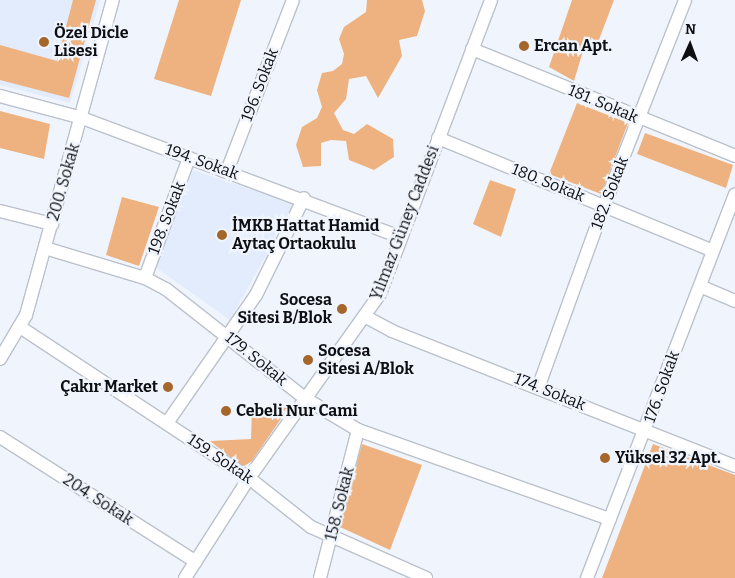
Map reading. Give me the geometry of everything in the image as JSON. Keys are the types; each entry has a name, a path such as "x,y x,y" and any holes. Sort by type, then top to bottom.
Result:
{"street":[{"name":"200. Sokak","path":"0,359 20,327 45,248 113,0"},
{"name":"196. Sokak","path":"227,171 293,0"},
{"name":"Yılmaz Güney Caddesi","path":"185,578 249,478 366,317 380,294 491,0"},
{"name":"182. Sokak","path":"538,388 604,206 640,119 685,0"},
{"name":"181. Sokak","path":"472,49 640,119 735,156"},
{"name":"194. Sokak","path":"0,96 82,118 304,198 401,237"},
{"name":"180. Sokak","path":"438,138 713,251"},
{"name":"198. Sokak","path":"144,278 190,158"},
{"name":"176. Sokak","path":"587,578 646,430 735,195"},
{"path":"167,423 256,295 304,198"},
{"path":"0,211 52,224"},
{"name":"179. Sokak","path":"45,248 144,278 166,289 306,399 358,430 610,519"},
{"path":"700,286 735,301"},
{"name":"174. Sokak","path":"366,317 392,331 735,466"},
{"name":"159. Sokak","path":"20,327 249,478 311,528 426,578"},
{"name":"158. Sokak","path":"320,578 358,430"},
{"name":"204. Sokak","path":"0,437 196,562"}],"shaded area":[{"name":"Özel Dicle Lisesi","path":"0,0 100,0 70,103 0,85"},
{"path":"73,0 96,0 69,98 0,80 0,45 57,61"},
{"path":"179,0 241,0 211,96 154,79"},
{"path":"367,0 422,0 425,11 417,36 399,40 402,56 378,98 366,76 349,79 346,99 334,113 343,130 354,134 367,124 393,139 394,157 374,170 349,160 346,141 331,140 321,143 321,166 303,167 296,145 302,127 317,118 322,107 317,90 322,73 333,71 342,64 344,54 339,39 344,27 366,12"},
{"path":"572,0 614,0 597,45 586,41 574,81 549,67"},
{"path":"577,103 628,123 601,194 549,174"},
{"path":"0,111 50,124 44,159 0,148"},
{"path":"645,133 733,165 726,188 637,154"},
{"name":"İMKB Hattat Hamid Aytaç Ortaokulu","path":"193,170 295,204 230,320 155,267"},
{"path":"490,180 516,189 501,237 473,224"},
{"path":"122,197 159,207 139,266 106,255"},
{"path":"252,407 289,407 252,461 243,467 210,441 251,439"},
{"path":"362,444 422,465 390,550 340,527"},
{"path":"653,444 735,475 735,578 602,578"}],"place":[{"name":"Özel Dicle Lisesi","path":"44,42"},
{"name":"Ercan Apt.","path":"524,46"},
{"name":"İMKB Hattat Hamid Aytaç Ortaokulu","path":"222,235"},
{"name":"Socesa Sitesi B/Blok","path":"342,309"},
{"name":"Socesa Sitesi A/Blok","path":"308,360"},
{"name":"Çakır Market","path":"168,387"},
{"name":"Cebeli Nur Cami","path":"226,411"},
{"name":"Yüksel 32 Apt.","path":"605,458"}]}
